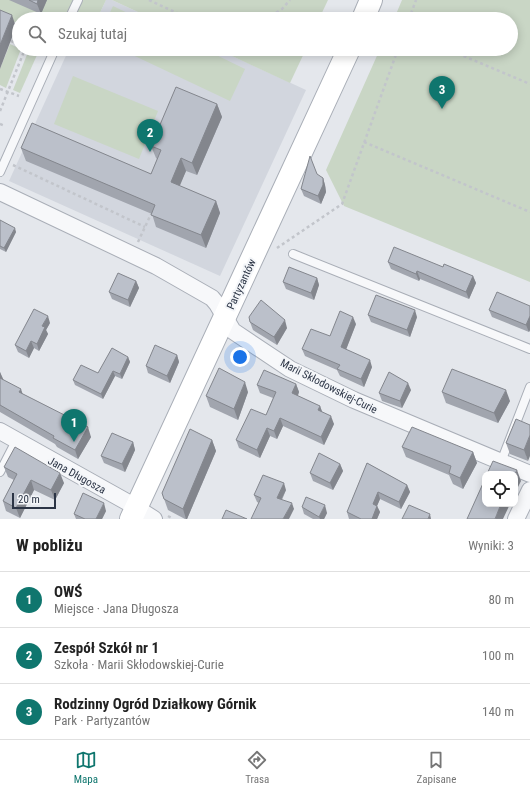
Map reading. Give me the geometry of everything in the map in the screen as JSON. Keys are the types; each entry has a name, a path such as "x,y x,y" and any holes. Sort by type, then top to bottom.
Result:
{"street":[{"path":"366,12 371,0"},
{"name":"Partyzantów","path":"141,515 225,318 346,56"},
{"name":"Marii Skłodowskiej-Curie","path":"0,192 156,266 212,298 233,331 290,369 354,400 530,474"},
{"name":"Jana Długosza","path":"0,431 141,515"},
{"path":"516,519 530,490"}],"lane":[{"path":"72,12 78,0"},
{"path":"0,172 52,56"},
{"path":"293,254 530,349"},
{"path":"501,462 530,387"},
{"path":"0,472 16,441"}],"path":[{"path":"149,0 175,12"},
{"path":"277,12 290,0"},
{"path":"412,12 416,0"},
{"path":"0,111 22,56"},
{"path":"275,250 342,204 395,56"},
{"path":"464,56 530,84"},
{"path":"0,89 19,96"},
{"path":"0,124 5,126"},
{"path":"364,142 530,212"},
{"path":"10,164 145,227"},
{"path":"138,243 151,214"}],"shaded area":[{"path":"106,0 112,0 138,12 100,12"},
{"path":"66,56 232,56 306,90 220,276 9,181"}],"green space":[{"path":"0,0 106,0 100,12 12,12 12,21 0,16"},
{"path":"112,0 328,0 322,12 138,12"},
{"path":"402,0 530,0 530,282 344,206 326,170 377,56 518,56 518,12 397,12"},
{"path":"113,6 125,12 110,12"},
{"path":"10,44 12,45 12,56 18,56 6,88 0,85 0,69"},
{"path":"26,56 37,56 20,93 13,90"},
{"path":"135,56 218,56 245,69 230,101"},
{"path":"232,56 303,56 290,83"},
{"path":"73,76 158,111 139,159 54,124"}],"building":[{"path":"29,0 38,0 37,4"},
{"path":"0,10 12,15 0,45"},
{"path":"176,87 217,104 192,163 181,158 171,182 216,201 201,235 151,215 155,205 21,148 32,123 151,174 161,150 151,146"},
{"path":"310,156 317,174 323,178 323,185 318,196 301,189"},
{"path":"0,220 15,228 4,248 0,246"},
{"path":"394,247 443,267 444,264 473,276 466,292 417,271 416,274 388,262"},
{"path":"289,267 317,278 311,293 283,282"},
{"path":"118,273 136,281 128,300 109,292"},
{"path":"497,292 530,306 530,316 526,325 489,310"},
{"path":"376,295 415,310 407,330 368,315"},
{"path":"261,300 285,320 274,337 250,322 249,317"},
{"path":"34,309 48,316 42,326 45,327 37,344 31,341 26,351 15,345"},
{"path":"340,311 353,317 341,347 370,360 361,379 337,369 340,365 302,349 311,329 330,336"},
{"path":"155,345 177,355 167,376 146,366"},
{"path":"112,348 128,357 120,374 113,371 101,394 73,380 81,365 98,373"},
{"path":"219,368 245,382 234,409 206,396"},
{"path":"452,369 506,390 494,413 442,392"},
{"path":"264,370 296,384 292,393 320,406 318,410 331,416 321,437 280,418 274,431 267,428 257,450 236,440 251,409 266,415 276,392 257,385"},
{"path":"389,372 408,383 400,401 379,393"},
{"path":"0,378 21,389 19,392 88,427 75,450 53,438 54,436 0,405"},
{"path":"516,419 530,425 530,435 524,450 506,443"},
{"path":"412,427 473,452 460,478 449,473 451,466 402,447"},
{"path":"190,429 212,440 183,509 164,499 162,493"},
{"path":"112,433 133,442 122,464 101,456"},
{"path":"15,447 60,473 51,490 31,480 16,508 3,501 17,474 4,467"},
{"path":"319,453 340,464 330,483 310,473"},
{"path":"493,461 517,470 516,471 488,471"},
{"path":"367,463 407,485 399,502 378,492 373,504 377,506 372,519 361,519 347,512"},
{"path":"263,475 284,483 277,498 292,503 283,519 251,519 261,498 254,495"},
{"path":"482,486 482,507 500,507 495,519 467,519"},
{"path":"83,493 104,503 96,519 85,519 74,514"},
{"path":"306,497 325,505 319,517 302,507"},
{"path":"409,505 430,514 428,519 402,519"},
{"path":"226,510 247,519 222,519"}],"place":[{"name":"Rodzinny Ogród Działkowy Górnik","path":"442,109"},
{"name":"Zespół Szkół nr 1","path":"150,152"},
{"name":"OWŚ","path":"74,442"}]}
